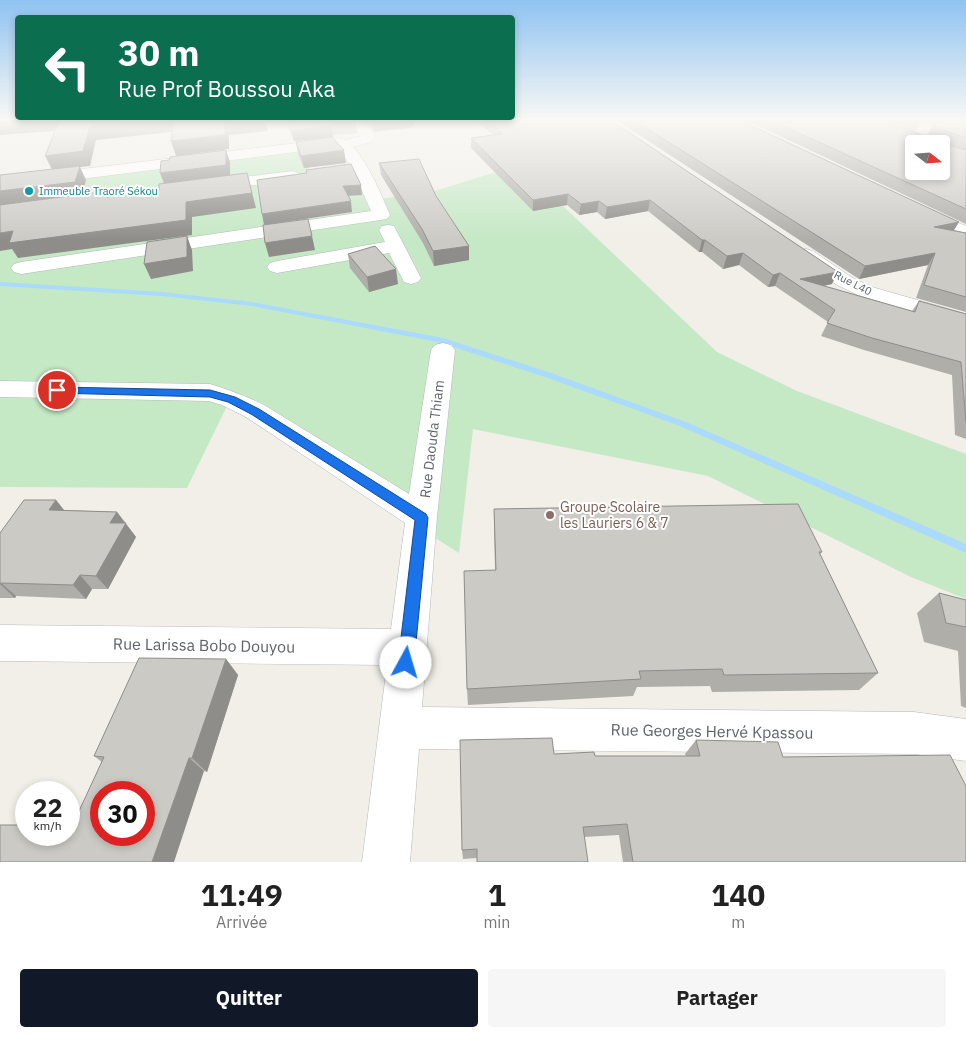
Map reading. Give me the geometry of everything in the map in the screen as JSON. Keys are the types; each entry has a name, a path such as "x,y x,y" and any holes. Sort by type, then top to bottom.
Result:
{"street":[{"path":"0,184 199,159"},
{"path":"354,159 411,278"},
{"path":"340,170 359,167"},
{"path":"194,189 310,173"},
{"path":"904,204 966,233"},
{"path":"20,268 381,215"},
{"name":"Rue L40","path":"788,243 844,281 864,291 966,321"},
{"path":"277,267 396,246"},
{"name":"Rue Daouda Thiam","path":"386,862 421,518 443,350"},
{"path":"0,389 210,394 231,399 255,411 421,518"},
{"name":"Rue Larissa Bobo Douyou","path":"0,643 408,647"},
{"name":"Rue Georges Hervé Kpassou","path":"400,728 914,733 966,740"}],"green space":[{"path":"232,159 304,159 318,191 371,187 372,200 435,191 496,172 524,169 717,352 797,391 966,454 966,599 911,577 708,476 473,429 459,553 227,406 187,488 0,487 0,187"}],"building":[{"path":"226,159 226,165 160,173 161,161"},
{"path":"419,159 436,196 469,246 433,251 422,229 379,163"},
{"path":"492,159 669,159 838,272 800,279 915,312 919,301 966,314 966,422 961,362 872,338 827,323 835,310 780,273 773,275 743,253 727,256 705,240 702,240 650,200 607,207 599,201 581,204 568,194 533,200"},
{"path":"696,159 824,159 959,222 934,227 966,233 966,297 924,285 935,253 865,266"},
{"path":"856,159 905,159 905,180 950,180 950,159 966,159 966,209"},
{"path":"351,164 361,185 343,186 351,201 262,214 257,180 307,173 306,170"},
{"path":"80,166 75,182 0,191 0,175"},
{"path":"247,173 252,193 186,202 186,220 9,243 13,231 0,233 0,205 107,191 107,197 159,190 159,184"},
{"path":"308,219 312,236 265,243 263,225"},
{"path":"187,236 187,257 144,264 147,242"},
{"path":"375,246 396,269 367,277 348,254"},
{"path":"24,500 56,500 49,510 117,512 110,523 126,523 96,576 80,575 73,585 0,584 0,533"},
{"path":"798,504 822,552 819,552 878,673 724,675 722,669 639,671 641,679 467,689 464,571 496,570 494,509"},
{"path":"939,593 966,600 966,627 946,623"},
{"path":"139,658 226,659 192,758 189,758 152,862 0,862 0,825 15,825 15,846 80,846 80,809 90,787 90,846 155,846 155,781 93,781 104,757 94,756"},
{"path":"552,738 554,754 594,752 595,756 700,756 696,740 778,742 783,757 950,755 966,786 966,862 633,862 627,824 583,827 588,862 477,862 477,849 462,850 460,740"}],"waterway":[{"path":"0,284 162,294 252,304 440,340 551,376 683,424 966,549"}],"place":[{"name":"Immeuble Traoré Sékou","path":"29,191"},
{"name":"Groupe Scolaire les Lauriers 6 & 7","path":"550,515"}],"route":[{"path":"57,390 210,394 231,399 255,411 421,518 406,663"}]}
